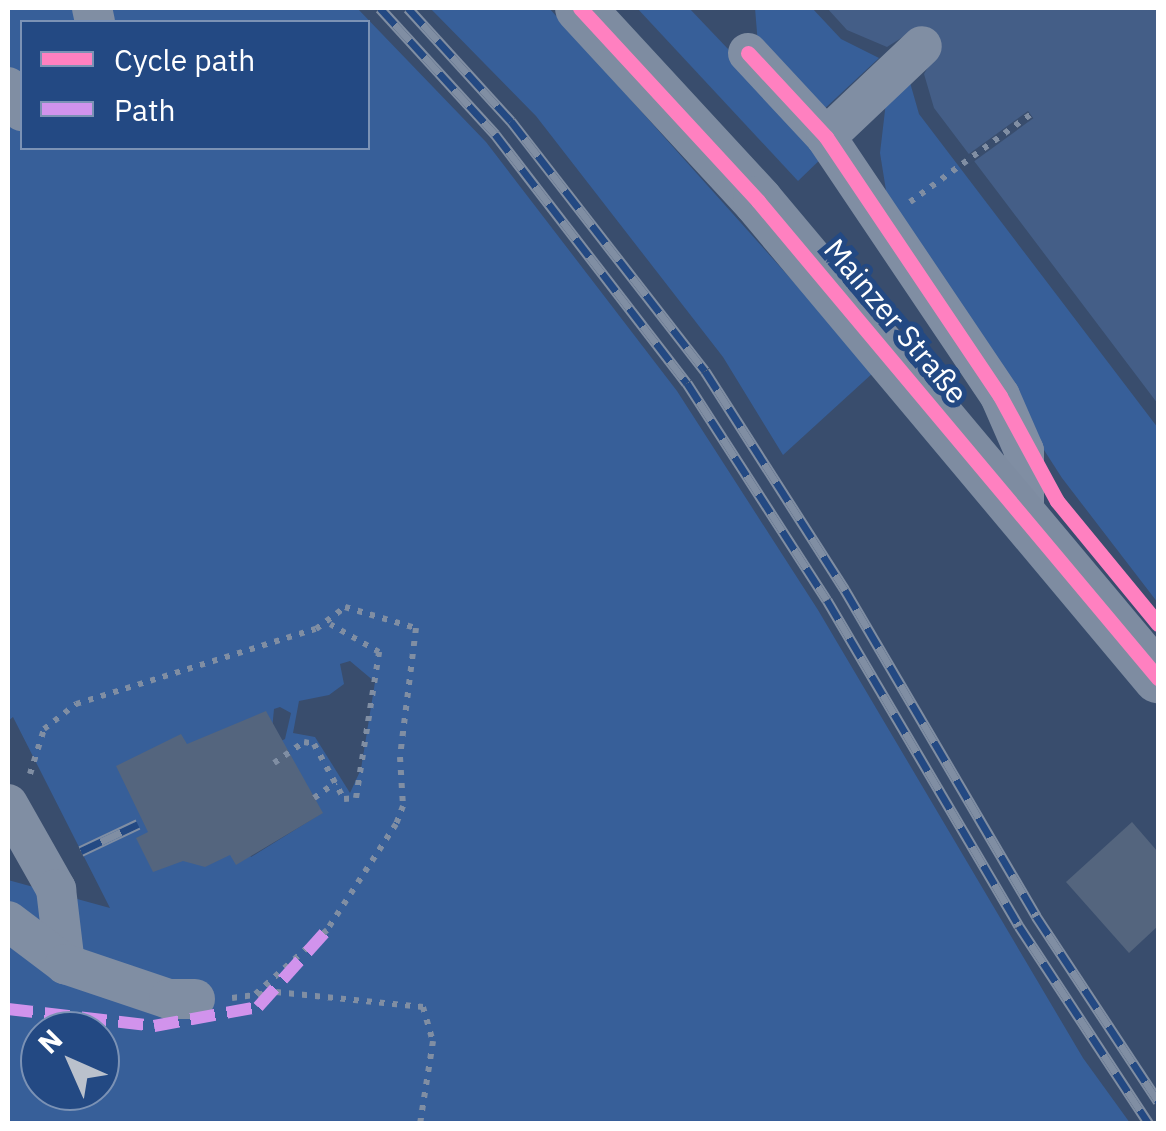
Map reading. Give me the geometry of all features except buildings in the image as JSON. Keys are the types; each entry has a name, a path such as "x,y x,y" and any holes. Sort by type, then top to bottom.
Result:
{"main road":[{"name":"Mainzer Straße","path":"580,8 758,200 1158,678"}],"lane":[{"path":"826,137 922,46"},
{"path":"748,53 826,137 1000,396 1024,451 1024,516"},
{"path":"8,804 56,890 65,964"},
{"path":"8,921 65,964 170,999 194,999"}],"path":[{"path":"880,222 1031,114"},
{"path":"26,840 35,746 44,729 76,704 330,624 345,607 416,628 400,757 404,806 367,878 327,930 251,998 323,994 423,1006 433,1041 420,1124"},
{"path":"274,763 304,742 314,744 344,799 356,798 380,652 330,624"},
{"path":"314,798 336,782"}],"shaded area":[{"path":"8,8 357,8 369,20 20,20 20,150 370,150 370,22 486,142 677,391 818,610 1083,1058 1130,1123 8,1123 8,880 110,908 13,717 8,721","holes":["350,661 375,682 361,769 350,793 315,737 293,733 299,701 329,695 344,684 340,664","280,707 291,713 285,739 225,769 272,730 274,709","218,804 322,813 251,857"]},
{"path":"430,8 549,8 874,372 783,455 723,357 536,116"},
{"path":"637,8 689,8 827,153 798,181"},
{"path":"755,8 812,8 841,39 879,58 821,112 758,45"},
{"path":"827,8 1158,8 1158,404 934,108 924,74 934,57 909,33 887,47 847,30"},
{"path":"909,79 919,114 1158,428 1158,603 1062,478 889,209 880,153 886,102"}],"pier":[{"path":"1028,111 1033,118 969,165 964,157"}],"railway":[{"path":"380,8 495,134 687,383 827,600 1019,926 1149,1124"},
{"path":"408,8 511,121 705,371 845,590 1036,916 1158,1101"},
{"path":"81,851 138,824"}],"marked path":[{"path":"8,1009 154,1026 258,1007 327,930"}],"cycle path":[{"path":"580,8 758,201 1158,678"},
{"path":"748,53 826,137 1000,396 1057,501 1158,624"}]}
